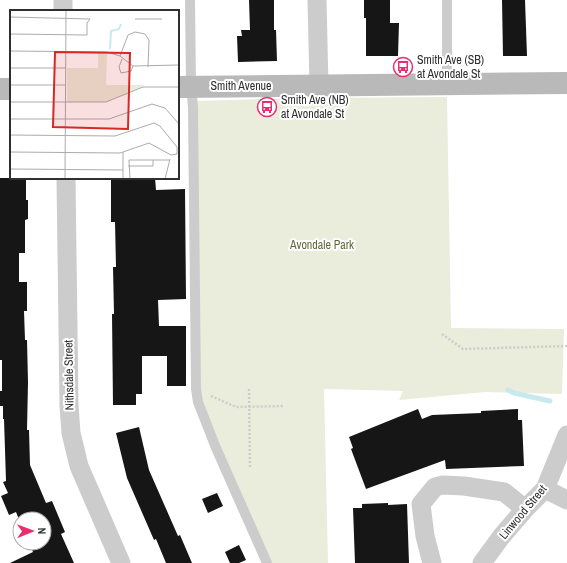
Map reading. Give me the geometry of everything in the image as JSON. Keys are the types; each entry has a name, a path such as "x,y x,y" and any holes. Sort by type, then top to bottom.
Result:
{"street":[{"path":"317,0 319,86"},
{"name":"Smith Avenue","path":"185,87 567,83"},
{"name":"Nithsdale Street","path":"66,179 69,397 71,433 79,466 121,563"},
{"name":"Linwood Street","path":"482,563 501,537 525,509 545,489 567,435"},
{"path":"432,563 425,536 421,504 435,487 444,485 464,486 504,492 525,509"},
{"path":"545,489 567,500"}],"lane":[{"path":"190,0 185,87 193,107 196,389 198,402 216,448 267,563"},
{"path":"447,0 448,84"}],"path":[{"path":"442,334 463,348 567,346"},
{"path":"196,389 236,407 284,406"},
{"path":"250,389 250,469"}],"green space":[{"name":"Avondale Park","path":"447,97 451,328 564,329 562,394 485,392 399,400 403,391 324,389 328,563 267,563 198,402 193,101 305,98"}],"building":[{"path":"249,0 274,0 274,30 276,30 277,61 238,62 237,36 242,36 241,30 250,30"},
{"path":"364,0 390,0 390,23 399,23 398,56 366,56 366,18 364,18"},
{"path":"502,0 525,0 527,56 503,56"},
{"path":"0,178 26,179 28,219 25,220 25,253 19,253 19,282 27,282 27,311 24,311 25,340 27,340 27,430 29,430 30,465 46,503 52,501 65,532 61,534 74,563 10,563 33,551 52,551 52,511 12,511 12,514 9,515 1,496 8,493 3,482 6,481 3,406 0,406 0,391 2,391 2,360 0,360"},
{"path":"111,179 155,179 156,190 185,189 186,299 158,300 159,326 186,326 186,386 167,386 167,356 142,356 142,394 136,394 136,405 113,405 113,267 116,267 115,222 111,222"},
{"path":"418,409 422,419 432,415 481,413 481,411 518,409 518,420 522,420 524,466 446,469 445,460 366,489 351,449 353,448 349,437"},
{"path":"139,427 149,470 178,536 180,535 192,563 166,563 156,539 154,540 127,478 116,433"},
{"path":"217,493 223,506 208,513 202,499"},
{"path":"388,503 388,505 407,504 409,563 355,563 353,508 362,508 362,504"},
{"path":"239,545 246,560 239,563 230,563 225,552"}],"waterway":[{"path":"508,390 514,393 550,401"}],"place":[{"name":"Smith Ave (SB) at Avondale St","path":"403,67"},
{"name":"Smith Ave (NB) at Avondale St","path":"267,107"}]}
